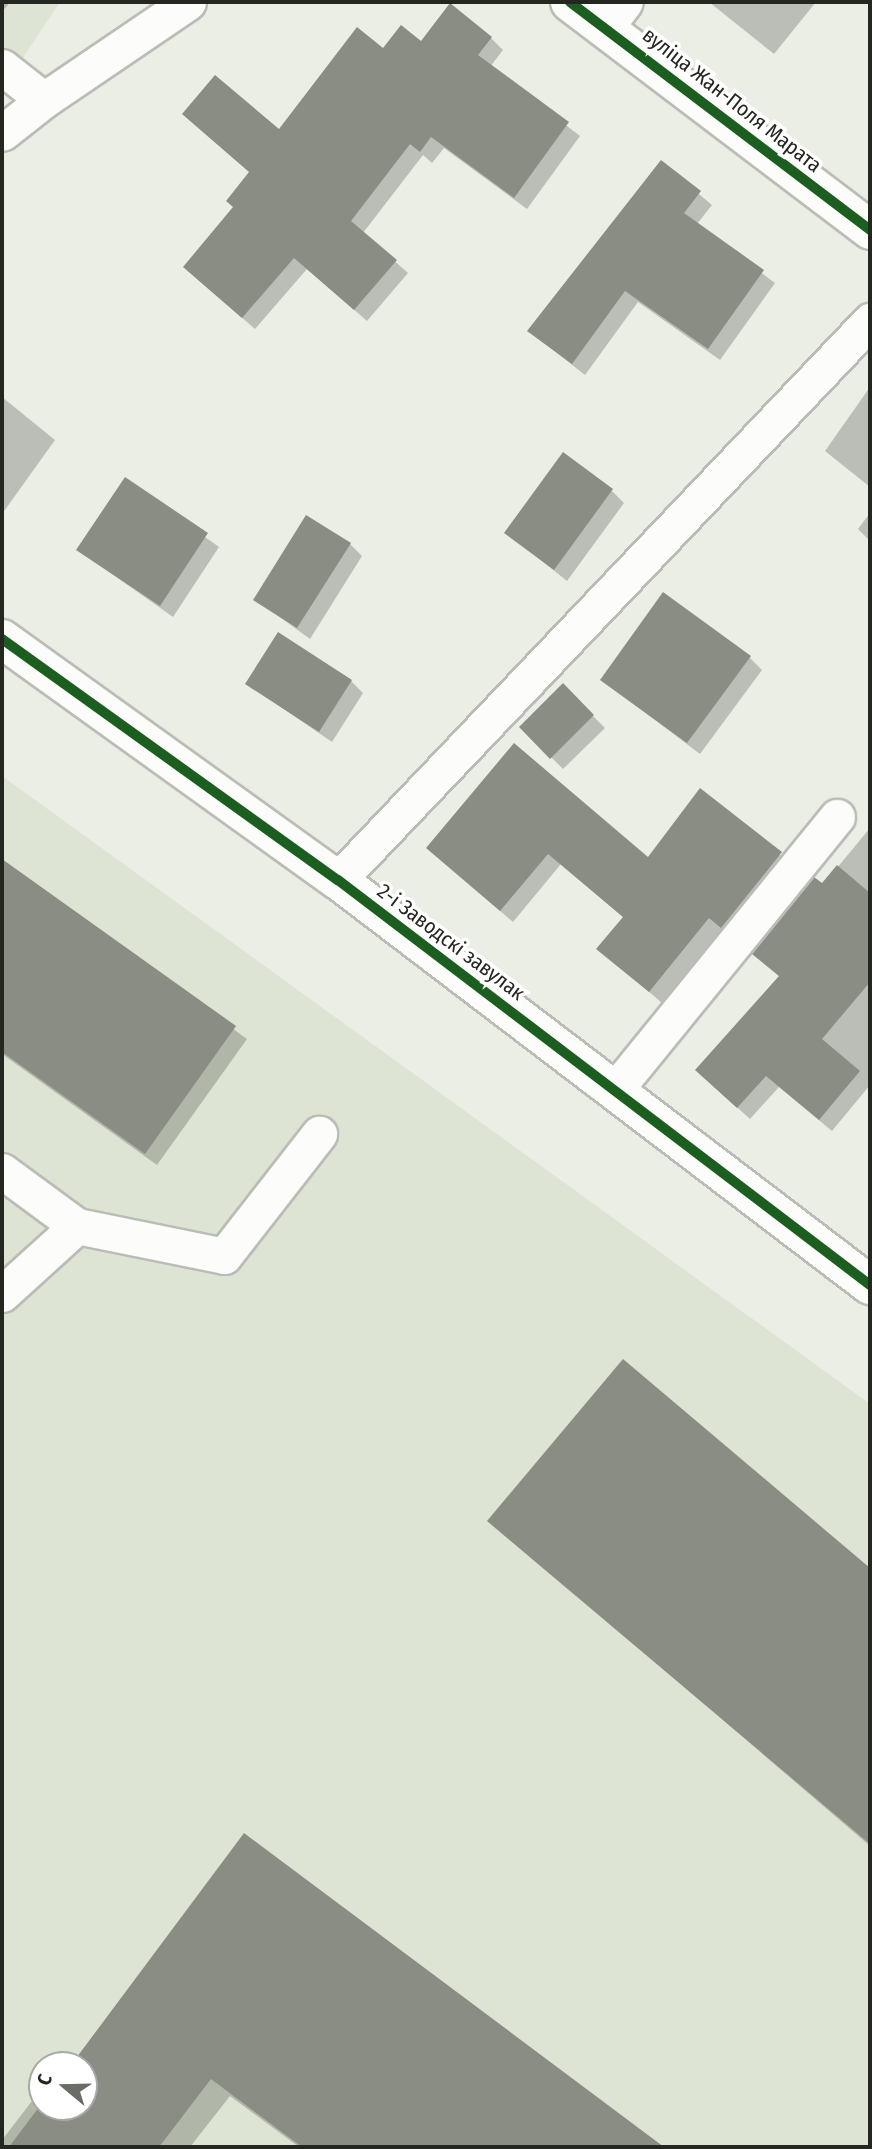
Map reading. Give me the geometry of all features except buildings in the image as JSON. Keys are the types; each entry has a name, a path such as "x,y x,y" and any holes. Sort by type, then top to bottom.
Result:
{"street":[{"name":"вуліца Жан-Поля Марата","path":"570,2 615,14 870,230"},
{"name":"2-і Заводскі завулак","path":"2,639 338,880 870,1285"}],"lane":[{"path":"2,133 44,100 188,2"},
{"path":"2,67 44,100"},
{"path":"338,880 870,321"},
{"path":"615,1090 837,817"},
{"path":"2,1171 77,1227 225,1256 319,1134"},
{"path":"2,1294 77,1227"}],"shaded area":[{"path":"2,2 60,2 2,89"},
{"path":"2,776 870,1404 870,2147 2,2147"}],"cycle path":[{"path":"570,2 870,230"},
{"path":"2,639 338,880 870,1285"}]}
